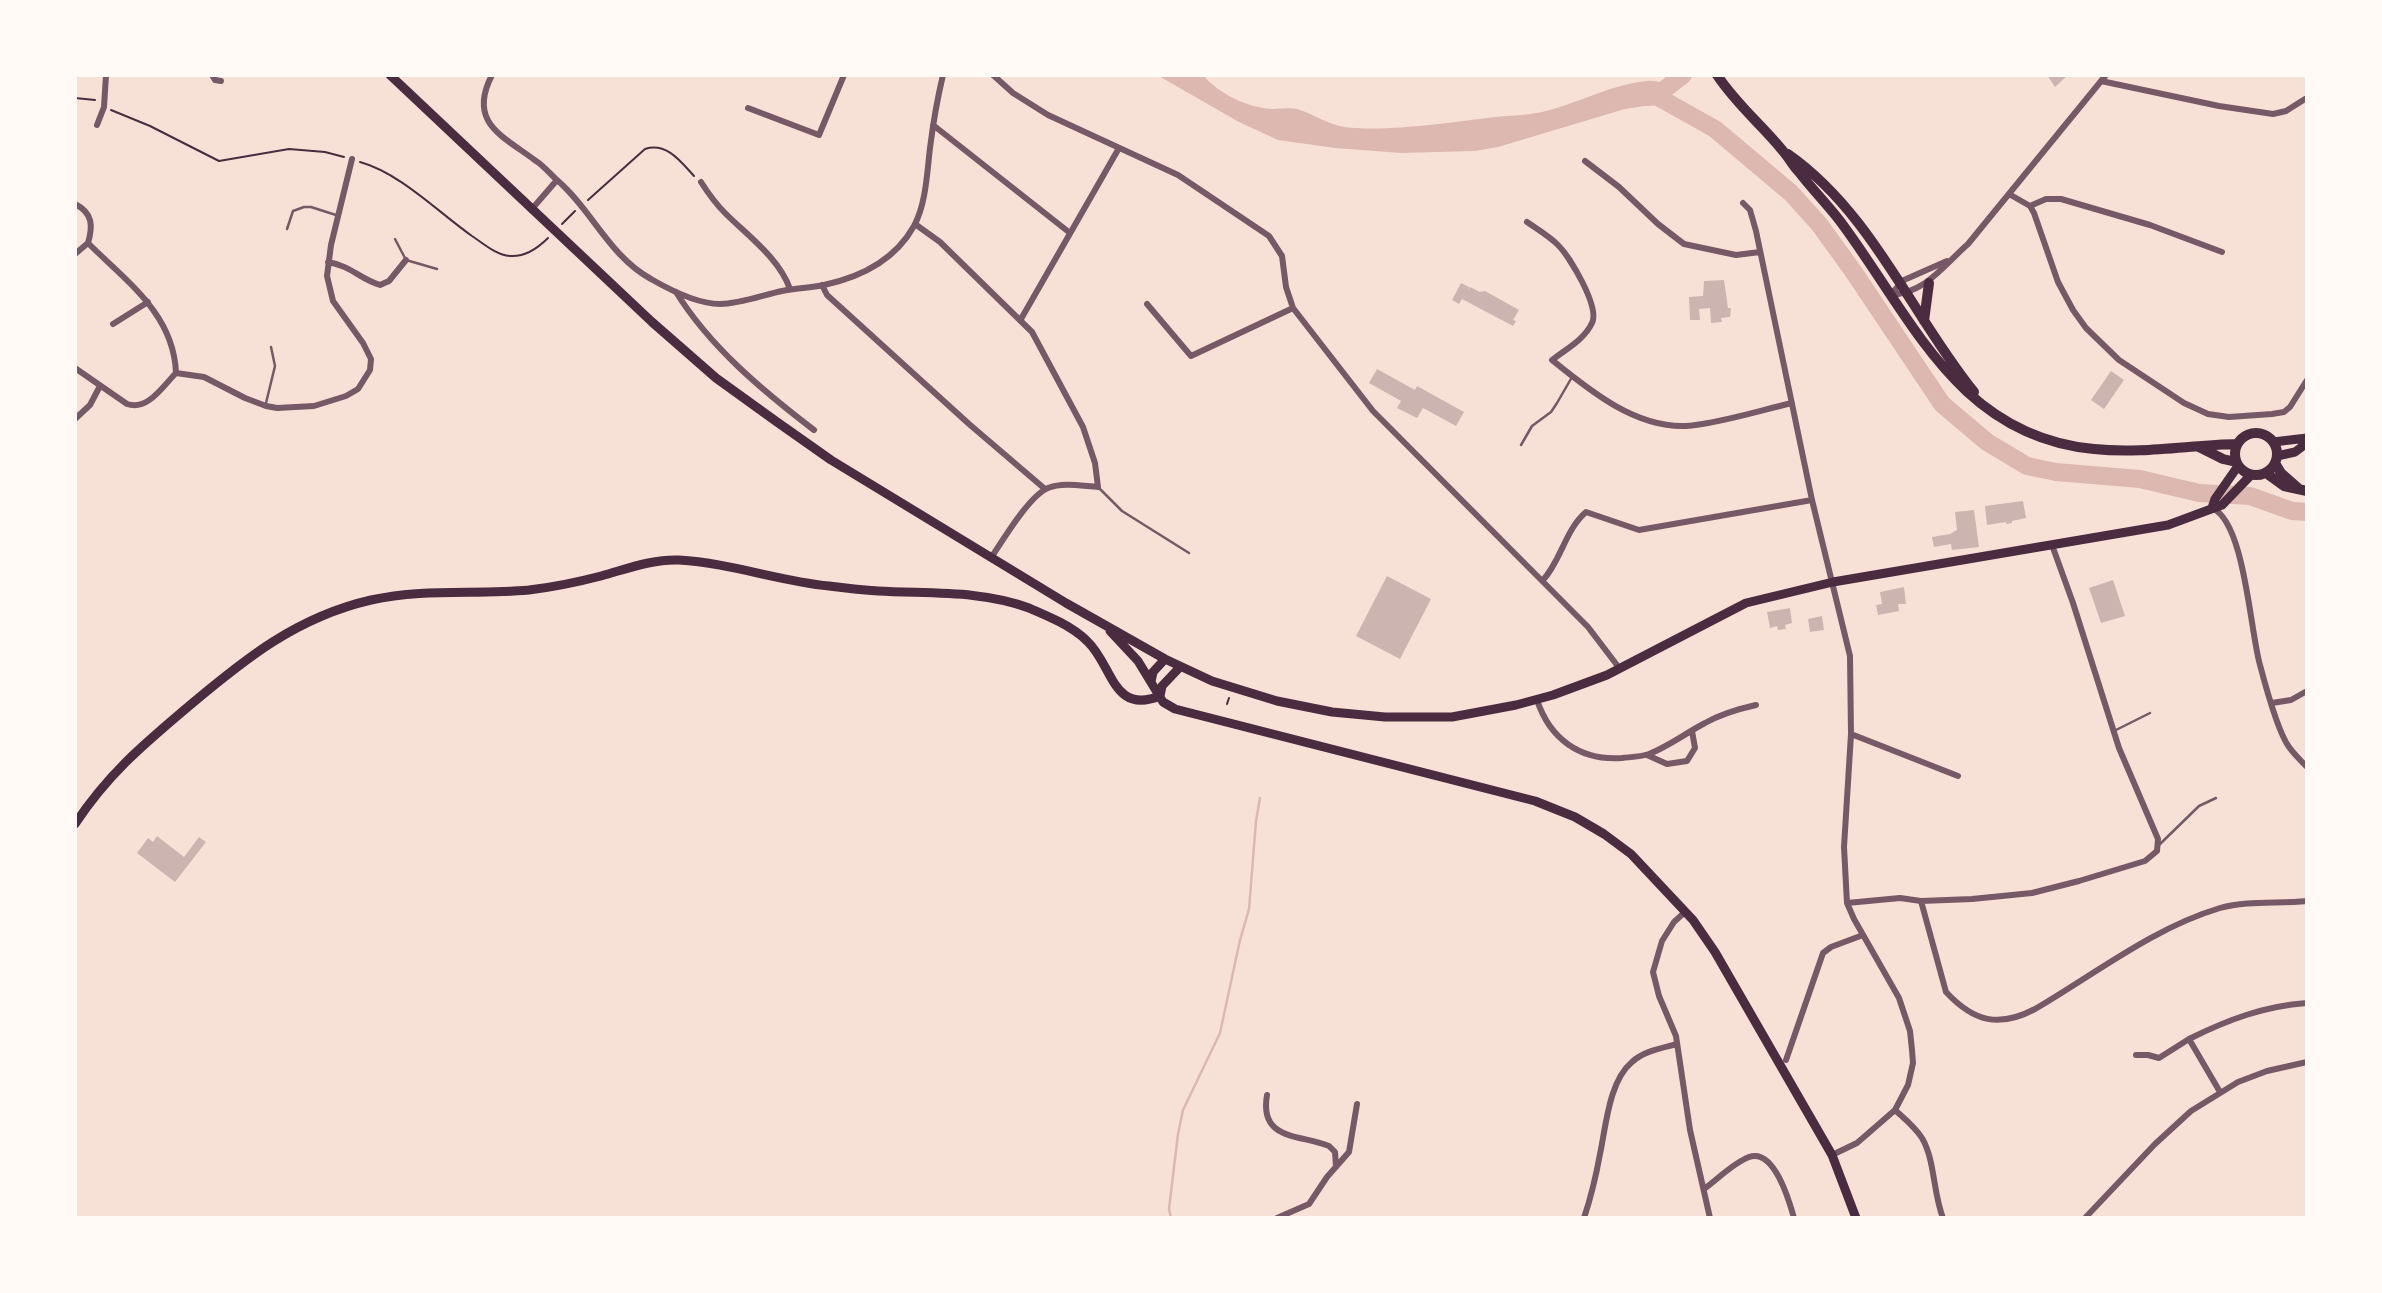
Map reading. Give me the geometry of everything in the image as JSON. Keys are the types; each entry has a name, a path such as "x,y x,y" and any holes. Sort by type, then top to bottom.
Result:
{"main road":[{"path":"390,75 531,210 716,378 831,460 991,558 1165,659 1212,681 1277,701 1332,712 1385,717 1452,717 1537,699 1620,669 1746,603 1833,583 2168,526 2222,505 2251,475 2266,473 2284,486 2302,489"},
{"path":"1718,77 1740,107 1783,150 1841,223 1918,337 1942,367 1952,379 1986,406 2022,429 2066,445 2110,450 2237,444"},
{"path":"1783,150 1811,171 1840,199 1951,361 1986,406"},
{"path":"1924,321 1928,283"},
{"path":"2213,508 2237,464 2237,444 2243,437 2255,433 2265,435 2273,442 2281,473 2302,489"},
{"path":"2273,442 2307,438"},
{"path":"2266,473 2276,459 2295,452 2307,443"},
{"path":"2199,447 2237,464 2251,475"},
{"path":"75,824 91,800 130,756 265,645 293,628 331,611 400,594 530,590 569,584 642,564 661,561 702,562 818,585 985,597 1013,603 1064,625 1087,640 1097,651 1118,690 1127,698 1149,700 1160,696 1165,683 1180,667"},
{"path":"1101,623 1132,654 1168,706 1178,711 1499,791 1575,817 1613,841 1651,875 1685,912 1715,952 1832,1155 1856,1218"},
{"path":"1151,684 1153,672 1165,659"}],"street":[{"path":"97,125 104,107 106,75"},
{"path":"212,75 215,80 221,81"},
{"path":"492,75 486,87 483,108 485,118 498,134 539,163 578,201 596,227 624,258 649,278 704,302 721,304 850,278 883,262 901,244 915,224 924,191 943,75"},
{"path":"748,108 819,135 844,75"},
{"path":"993,75 1013,93 1048,115 1178,175 1269,236 1282,256 1286,287 1293,308 1373,411 1588,627 1620,669"},
{"path":"1890,295 1906,293 1928,283 1975,236 2103,78 2208,104 2273,114 2286,111 2305,99"},
{"path":"933,125 1070,233"},
{"path":"1020,319 1119,148"},
{"path":"176,373 204,377 266,406 297,409 334,401 358,389 370,370 371,359 363,342 333,301 327,276 352,159"},
{"path":"1586,162 1684,244 1736,255 1760,252"},
{"path":"531,210 556,180"},
{"path":"701,182 722,210 772,260 786,278 790,289"},
{"path":"2009,194 2030,206 2058,282 2073,310 2087,328 2119,360 2184,404 2208,414 2229,417 2284,412 2297,398 2307,380"},
{"path":"2030,206 2046,199 2061,199 2150,225 2222,252"},
{"path":"1742,203 1750,210 1812,500 1850,656 1851,734 1844,847 1847,903 1891,980 1910,1031 1913,1063 1908,1085 1895,1110 1857,1143 1832,1155"},
{"path":"75,204 85,210 92,230 88,243 75,254"},
{"path":"1527,222 1556,242 1567,255 1594,310 1594,321 1583,337 1552,360 1608,402 1649,421 1685,426 1792,403"},
{"path":"915,224 940,242 1032,332 1083,427 1095,463 1098,487 1061,485 1045,489 1013,524 991,558"},
{"path":"75,368 135,407 152,397 176,373 175,357 162,321 132,283 88,243"},
{"path":"328,262 340,264 380,285 389,281 406,260"},
{"path":"1890,295 1899,283 1949,260"},
{"path":"822,285 827,295 891,354 1045,489"},
{"path":"675,290 687,310 715,343 775,401 814,430"},
{"path":"113,324 148,302"},
{"path":"1147,304 1191,356 1293,308"},
{"path":"75,419 90,405 100,386"},
{"path":"1543,580 1555,566 1577,520 1586,512 1639,530 1812,500"},
{"path":"2213,508 2221,512 2238,549 2259,663 2287,745 2307,767"},
{"path":"1847,903 1900,898 1922,901 1992,898 2032,893 2145,861 2160,845 2113,731 2052,545"},
{"path":"2272,703 2291,699 2307,691"},
{"path":"1537,699 1542,715 1560,739 1576,749 1603,759 1647,755 1731,711 1756,705"},
{"path":"1647,755 1667,764 1687,761 1695,748 1692,731"},
{"path":"1851,734 1958,776"},
{"path":"1922,901 1946,992 1956,1003 1976,1015 1995,1021 2021,1017 2128,952 2189,920 2222,908 2277,901 2307,901"},
{"path":"1685,912 1674,922 1662,941 1653,972 1677,1044 1690,1130 1710,1218"},
{"path":"1787,1060 1823,953 1831,947 1863,935"},
{"path":"2136,1055 2159,1058 2175,1046 2218,1024 2279,1005 2307,1003"},
{"path":"2189,1039 2220,1092"},
{"path":"1584,1218 1609,1108 1619,1078 1626,1068 1642,1055 1677,1044"},
{"path":"2085,1218 2173,1126 2191,1111 2238,1082 2267,1071 2307,1062"},
{"path":"1267,1095 1265,1107 1268,1121 1277,1131 1329,1146 1335,1152 1336,1167"},
{"path":"1277,1218 1309,1203 1349,1152 1357,1104"},
{"path":"1895,1110 1912,1125 1927,1150 1943,1218"},
{"path":"1704,1189 1749,1157 1759,1155 1767,1158 1775,1170 1794,1218"}],"lane":[{"path":"287,229 293,211 303,206 339,216"},
{"path":"395,239 406,260 437,269"},
{"path":"266,406 275,366 271,347"},
{"path":"1521,445 1532,426 1558,403 1572,377"},
{"path":"1098,487 1122,511 1189,553"},
{"path":"2113,731 2150,713"},
{"path":"2160,845 2199,806 2216,798"}],"path":[{"path":"75,97 96,100 104,107 219,160 289,149 325,152 352,159 382,171 503,255 521,255 543,243 552,233"},
{"path":"588,200 645,149 652,146 671,153 701,182"},
{"path":"562,224 580,207"},
{"path":"1227,704 1230,697"}],"shaded area":[{"path":"1157,75 1203,75 1217,88 1244,103 1263,108 1297,109 1338,126 1360,128 1415,126 1534,113 1647,81 1659,82 1668,88 1672,104 1670,110 1658,104 1625,109 1498,147 1475,151 1401,153 1278,140 1239,122"}],"building":[{"path":"2047,75 2068,75 2055,87"},
{"path":"1724,280 1728,308 1731,308 1730,317 1721,318 1722,322 1711,323 1710,308 1699,309 1700,320 1690,320 1689,297 1703,296 1704,281"},
{"path":"1461,283 1469,287 1468,291 1470,287 1480,292 1485,291 1519,310 1513,320 1516,321 1513,326 1462,299 1459,304 1452,300"},
{"path":"1377,369 1415,390 1417,386 1464,412 1456,426 1423,408 1417,418 1397,408 1401,401 1369,383"},
{"path":"2111,371 2124,380 2104,409 2091,400"},
{"path":"2023,501 2026,518 2012,523 1987,525 1985,506"},
{"path":"1974,510 1979,547 1952,550 1951,544 1934,547 1932,537 1957,530 1955,512"},
{"path":"1387,576 1431,599 1400,659 1356,636"},
{"path":"2113,580 2125,616 2101,623 2089,588"},
{"path":"1904,587 1906,604 1898,604 1899,611 1878,615 1876,605 1882,604 1880,592"},
{"path":"1790,608 1792,623 1785,625 1786,629 1778,630 1777,626 1770,628 1767,612"},
{"path":"1822,616 1824,630 1810,632 1808,619"},
{"path":"157,836 184,857 199,837 206,842 175,882 137,853 148,838 153,842"}],"waterway":[{"path":"1648,97 1656,96 1683,75"},
{"path":"1656,96 1715,129 1791,193 1819,224 1853,271 1942,404 1987,442 2027,466 2056,472 2140,479 2199,493 2250,496 2292,511 2307,512"},
{"path":"1171,1218 1169,1209 1183,1110 1220,1033 1249,909 1260,798"}]}
